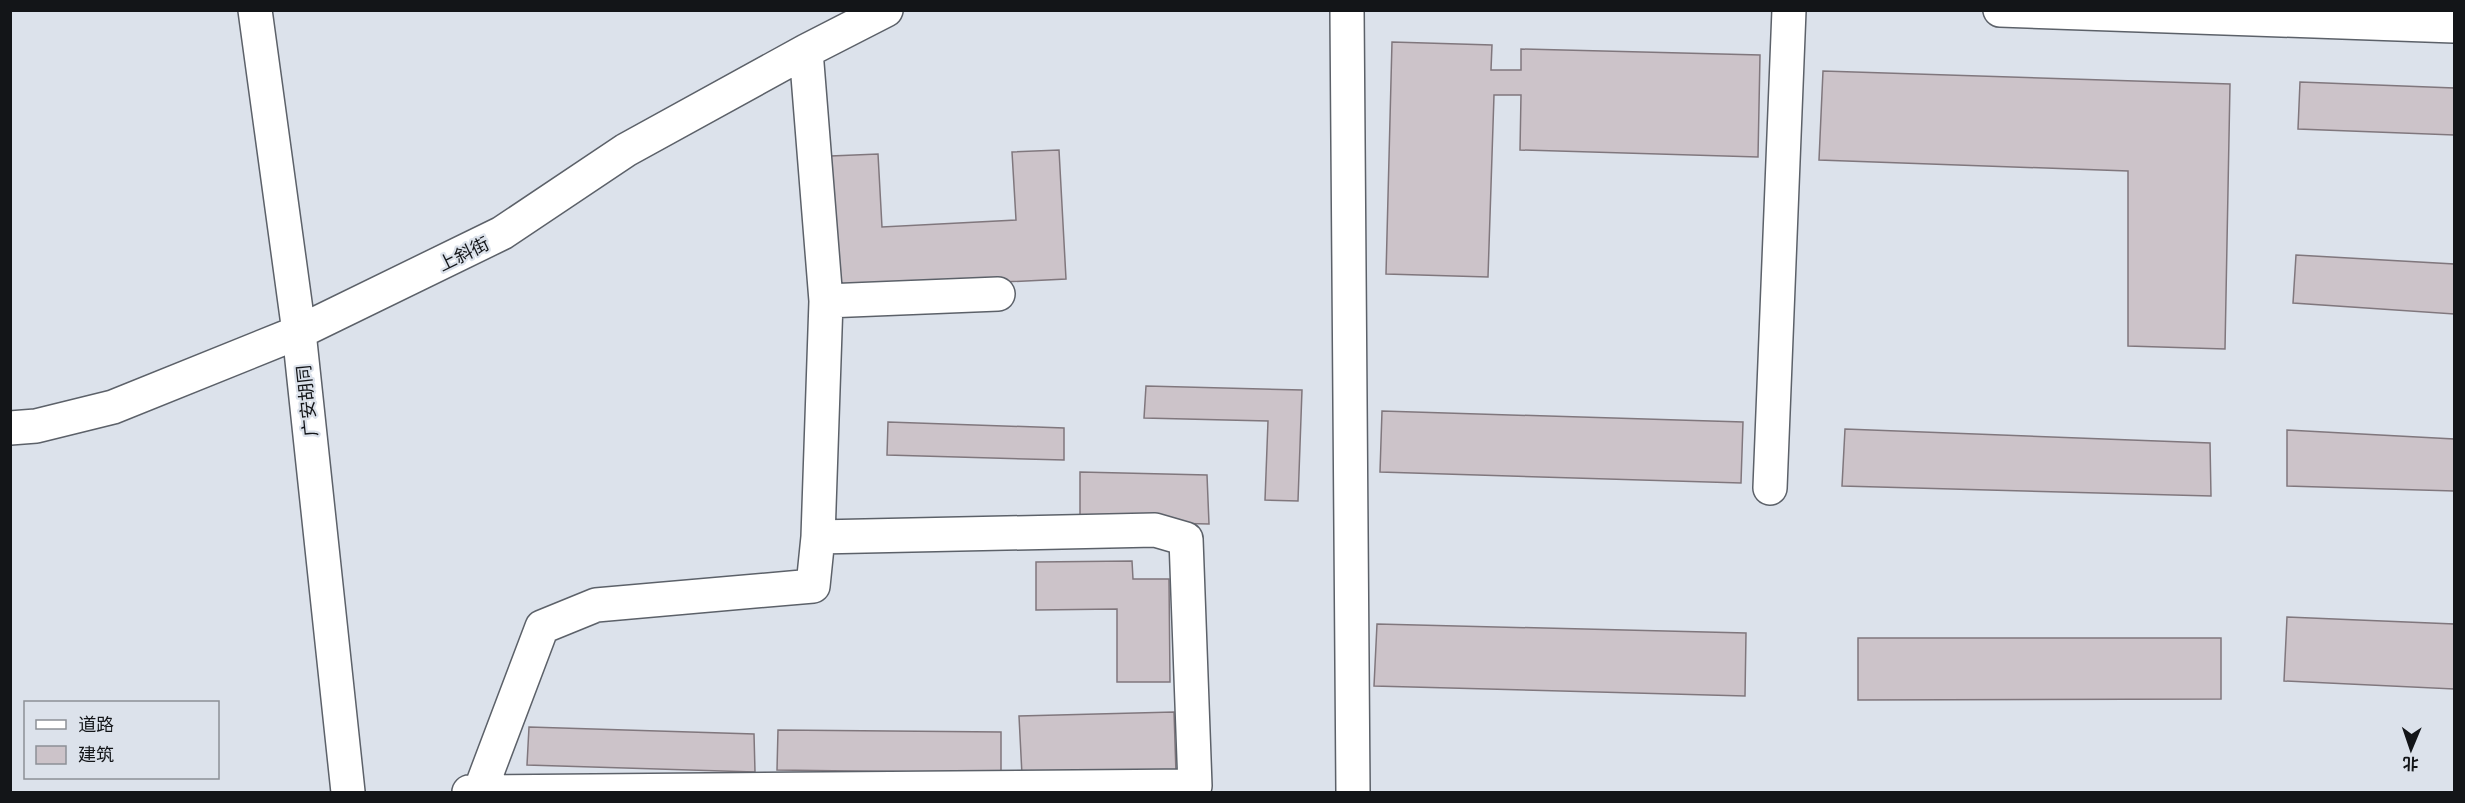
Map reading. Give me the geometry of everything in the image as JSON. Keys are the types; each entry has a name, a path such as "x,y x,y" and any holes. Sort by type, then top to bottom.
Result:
{"street":[{"name":"广安胡同","path":"255,10 299,332 348,792"},
{"name":"上斜街","path":"10,428 36,426 112,407 299,332 502,233 626,150 886,10"},
{"path":"1347,10 1353,792"},
{"path":"1770,488 1789,10"},
{"path":"2000,10 2454,26"},
{"path":"807,51 826,301 818,537 813,585 597,605 542,627 474,792 1195,786 1186,539 1155,530 818,537"},
{"path":"826,301 998,294"}],"building":[{"path":"1392,42 1492,45 1491,70 1521,70 1521,49 1760,55 1758,157 1520,150 1521,95 1494,95 1488,277 1386,274"},
{"path":"1823,71 2230,84 2225,349 2128,346 2128,171 1819,160"},
{"path":"2300,82 2454,88 2454,135 2298,129"},
{"path":"1059,150 1066,279 837,290 831,156 878,154 882,227 1016,220 1012,152"},
{"path":"2296,255 2454,264 2454,314 2293,303"},
{"path":"1146,386 1302,390 1298,501 1265,500 1268,421 1144,418"},
{"path":"1382,411 1743,422 1741,483 1380,472"},
{"path":"888,422 1064,428 1064,460 887,455"},
{"path":"1845,429 2210,443 2211,496 1842,486"},
{"path":"2287,430 2454,439 2454,491 2287,486"},
{"path":"1080,472 1207,475 1209,524 1080,521"},
{"path":"1132,561 1133,579 1169,579 1170,682 1117,682 1117,609 1036,610 1036,562"},
{"path":"2287,617 2454,624 2454,689 2284,681"},
{"path":"1377,624 1746,633 1745,696 1374,686"},
{"path":"1858,638 2221,638 2221,699 1858,700"},
{"path":"1174,712 1176,773 1022,775 1019,716"},
{"path":"529,727 754,734 755,772 527,765"},
{"path":"778,730 1001,732 1001,773 777,770"}]}
